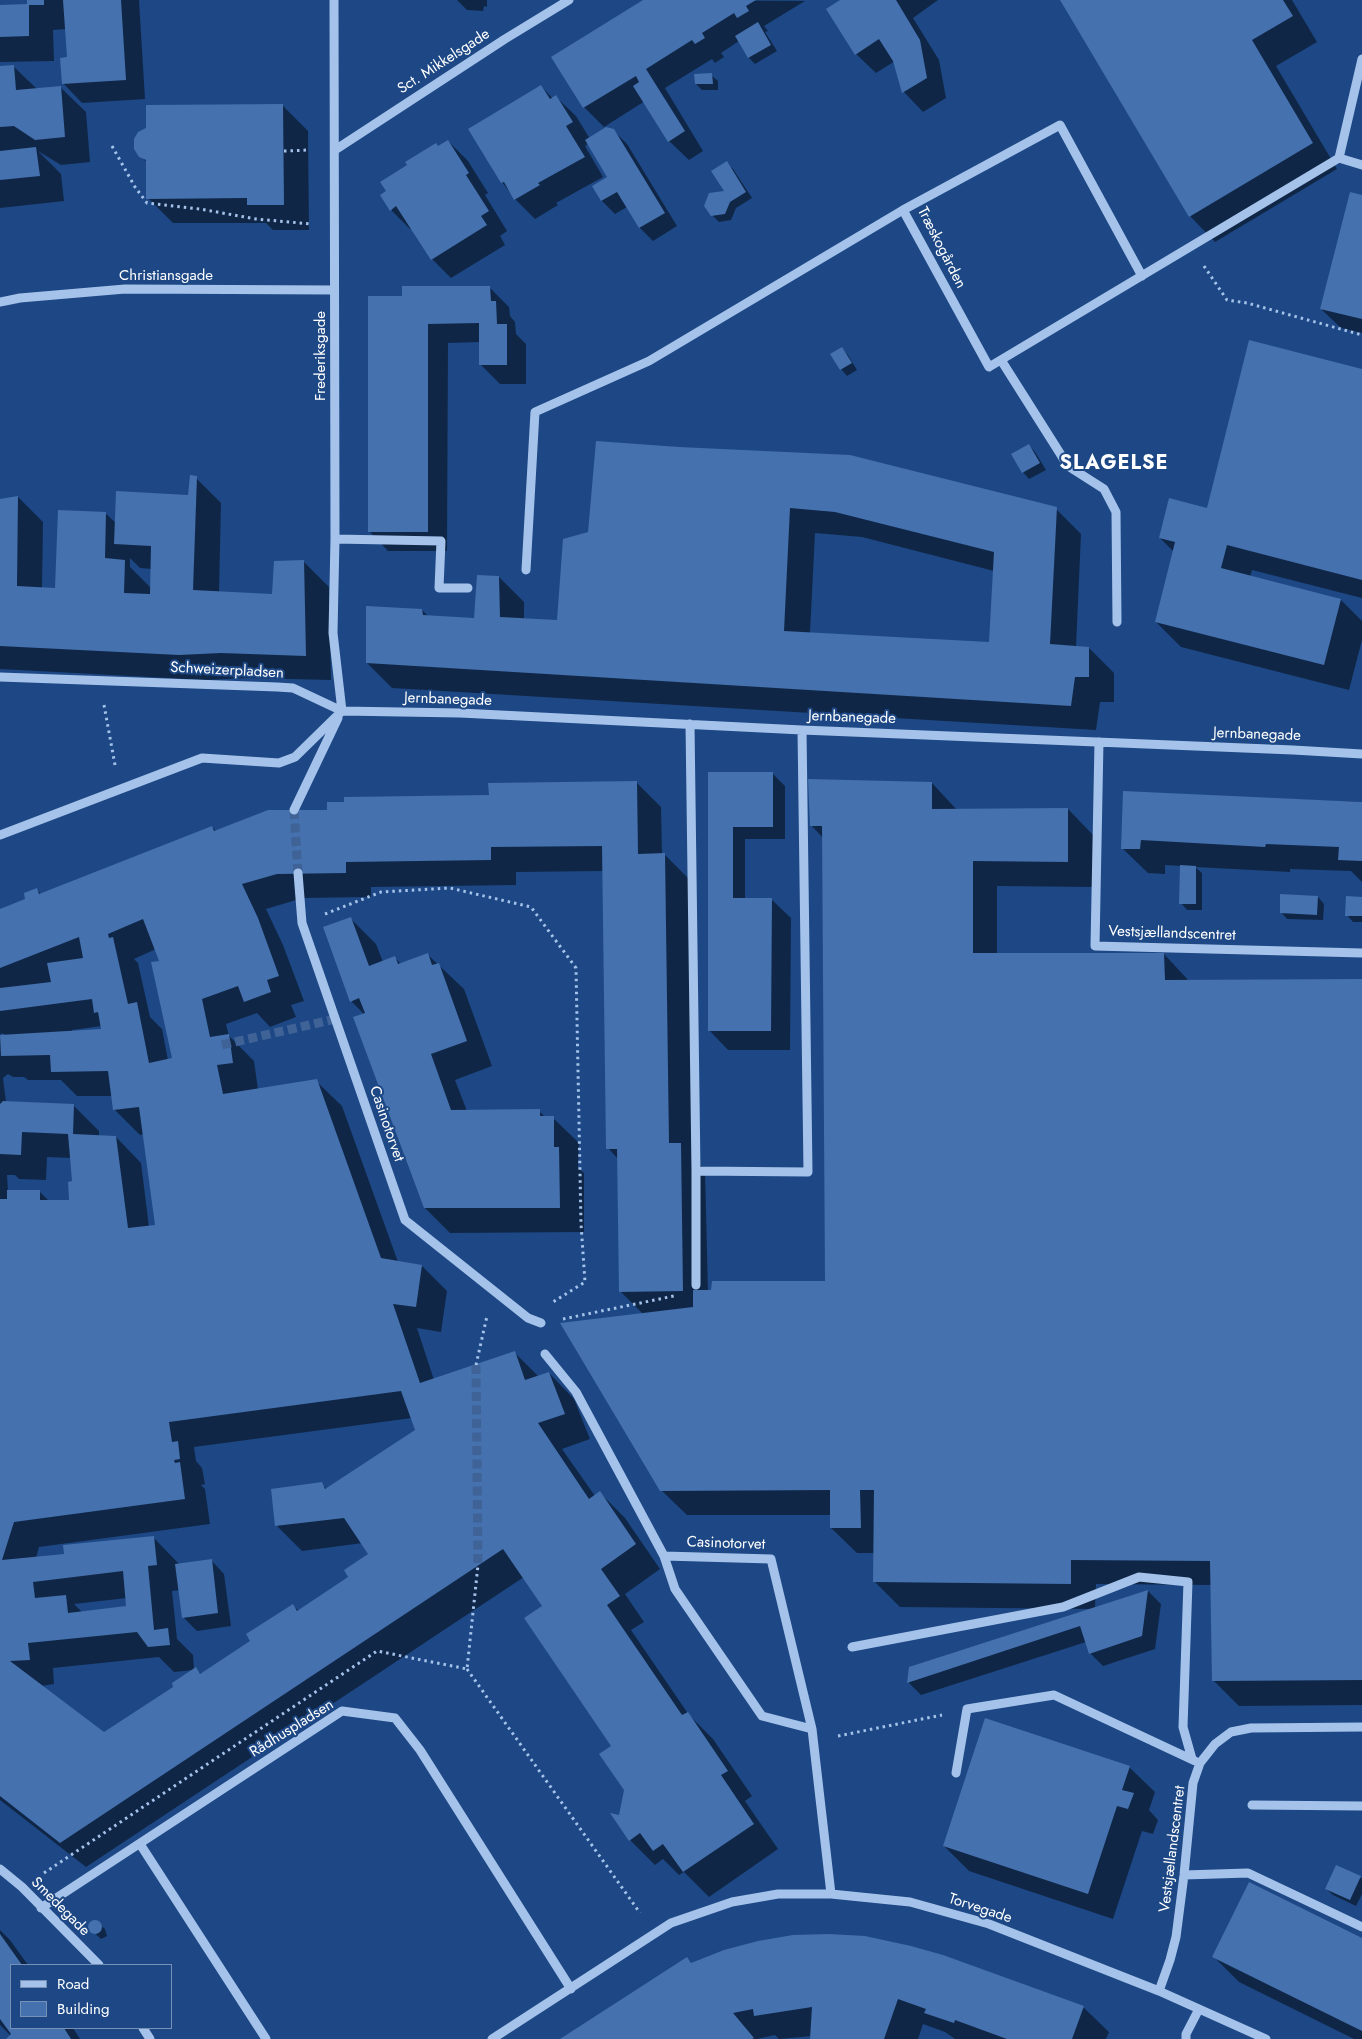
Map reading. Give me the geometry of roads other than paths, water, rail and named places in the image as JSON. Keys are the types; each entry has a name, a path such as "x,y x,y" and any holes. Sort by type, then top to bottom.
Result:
{"street":[{"name":"Frederiksgade","path":"334,0 335,539 333,633 342,711"},
{"name":"Sct. Mikkelsgade","path":"335,150 505,39 569,0"},
{"path":"1339,158 1362,59"},
{"name":"Træskogården","path":"1001,360 989,367 903,210 1060,126 1142,276"},
{"path":"1117,622 1116,512 1104,489 1068,466 1001,360 1339,158 1362,164"},
{"path":"526,570 535,412 649,361 903,210"},
{"name":"Christiansgade","path":"0,302 20,298 125,289 334,290"},
{"path":"335,539 441,542 439,588 468,588"},
{"name":"Schweizerpladsen","path":"0,677 293,688 342,711"},
{"path":"0,835 202,758 279,763 295,757 342,711"},
{"path":"294,810 342,711"},
{"name":"Jernbanegade","path":"342,711 460,713 1362,754"},
{"path":"690,724 696,1285"},
{"path":"696,1171 808,1172 802,730"},
{"name":"Vestsjællandscentret","path":"1099,742 1095,946 1362,953"},
{"name":"Casinotorvet","path":"298,873 302,923 406,1220 528,1318 541,1323"},
{"path":"545,1354 576,1392 664,1556 675,1590 762,1716 812,1729"},
{"name":"Casinotorvet","path":"664,1556 772,1559 812,1729 831,1894"},
{"path":"852,1647 1063,1607 1138,1577 1188,1582 1183,1727 1196,1761"},
{"path":"956,1773 967,1709 1054,1695 1196,1761"},
{"name":"Rådhuspladsen","path":"41,1908 342,1711 395,1718 420,1750 571,1989"},
{"name":"Vestsjællandscentret","path":"1158,1991 1170,1960 1176,1937 1196,1761 1231,1732 1244,1729 1362,1727"},
{"path":"1252,1805 1362,1806"},
{"path":"140,1844 266,2039"},
{"name":"Smedegade","path":"0,1870 22,1887 98,1964"},
{"path":"1184,1875 1248,1873 1362,1927"},
{"name":"Torvegade","path":"571,1989 671,1923 732,1902 778,1894 831,1894 910,1902 988,1924 1158,1991 1266,2039"},
{"path":"492,2039 571,1989"},
{"path":"1186,2039 1186,2034 1199,2009"}],"tunnel":[{"path":"294,810 298,873"},
{"path":"222,1045 335,1019"},
{"path":"476,1365 478,1565"}],"district":[{"name":"SLAGELSE","path":"1114,464"}]}
